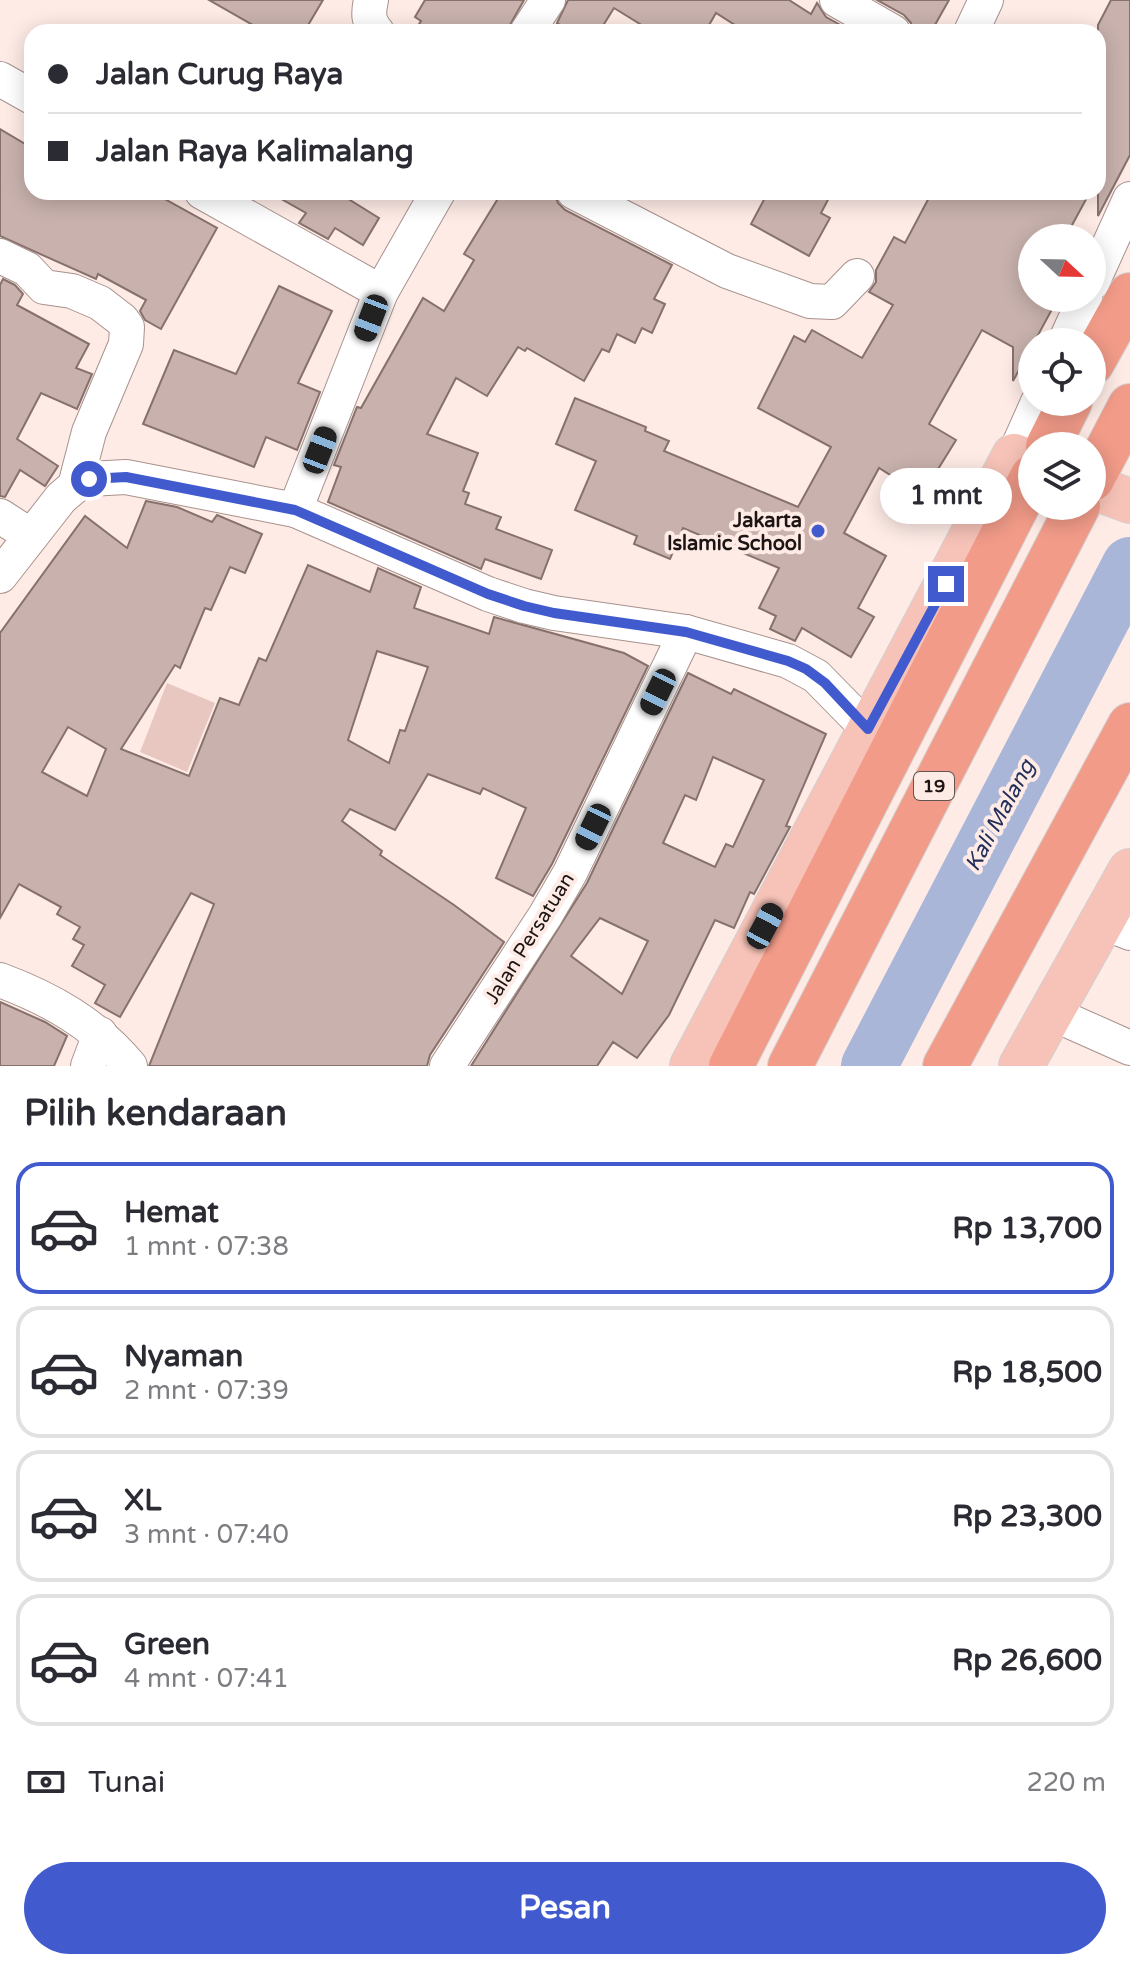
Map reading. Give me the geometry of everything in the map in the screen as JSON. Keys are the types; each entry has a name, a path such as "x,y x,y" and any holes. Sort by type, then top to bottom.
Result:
{"highway":[{"path":"1106,338 1130,295"},
{"path":"1106,452 1130,406"},
{"path":"731,1066 1018,486"},
{"name":"19","path":"790,1066 1071,520"},
{"path":"945,1066 1130,725"}],"main road":[{"path":"692,1066 868,729 1018,481"},
{"path":"1106,492 1130,501"},
{"path":"1021,1066 1049,1012 1116,928 1130,871"}],"street":[{"path":"370,24 368,14 371,0"},
{"path":"532,24 548,0"},
{"path":"837,0 879,24"},
{"path":"975,24 986,0"},
{"path":"0,79 24,92"},
{"path":"1106,252 1130,199"},
{"path":"216,200 381,292"},
{"path":"295,510 381,292 433,200"},
{"path":"589,200 727,271 810,301 832,302 857,276"},
{"path":"0,256 27,269 44,287 72,291 100,303 127,327 126,344 89,432 75,486"},
{"path":"0,576 61,498 75,486 89,479 126,477 295,510 488,594 524,606 686,632 788,661 825,683 868,729"},
{"path":"0,516 31,536"},
{"name":"Jalan Persatuan","path":"447,1066 570,873 686,632"},
{"path":"0,980 38,994 100,1034 130,1066"},
{"path":"1049,1012 1130,1048"},
{"path":"88,1066 100,1034"}],"shaded area":[{"path":"167,683 215,703 187,772 140,752"}],"building":[{"path":"209,0 323,0 309,24 251,24"},
{"path":"425,0 524,0 510,24 419,24 421,21 415,17"},
{"path":"568,0 789,0 811,14 817,3 826,17 839,24 733,24 716,13 710,24 640,24 614,8 604,24 557,23"},
{"path":"877,0 949,0 936,24 911,24 904,15"},
{"path":"1111,0 1130,0 1130,155 1098,216 1098,200 1106,200 1106,24 1099,24"},
{"path":"0,129 24,143 24,200 166,200 217,228 161,329 145,320 140,311 146,300 98,274 96,279 0,236"},
{"path":"283,200 350,200 379,218 363,245 335,228 328,239 299,223 306,213"},
{"path":"497,200 557,200 565,210 672,265 654,299 665,304 652,333 642,328 635,343 617,334 609,352 602,349 584,381 527,348 525,351 518,347 487,396 456,378 427,434 478,453 463,491 469,493 465,504 501,517 496,529 552,550 541,579 485,559 481,569 328,502 341,467 334,465 357,407 361,408 423,298 444,311 474,260 464,254"},
{"path":"764,200 828,200 821,213 830,218 809,256 751,224"},
{"path":"928,200 1086,200 1073,224 1018,224 1018,312 1051,312 1042,328 1018,328 1018,372 1013,381 1013,347 982,330 929,424 956,440 922,495 879,468 844,533 886,556 858,608 874,617 851,657 802,628 795,641 770,629 776,616 759,608 779,568 683,528 670,559 634,544 637,536 575,510 596,461 556,444 575,398 646,427 645,431 669,441 664,451 798,507 831,447 758,408 794,336 805,342 812,330 862,358 893,305 869,292 876,282 876,270 894,237 905,243"},
{"path":"3,279 23,294 17,305 89,344 76,368 92,374 77,409 41,393 17,439 58,466 45,486 20,470 5,497 0,496 0,285"},
{"path":"279,286 332,311 298,383 320,392 297,450 266,437 254,467 143,424 174,350 236,374"},
{"path":"146,501 177,507 212,522 217,515 262,534 245,573 230,567 211,610 205,608 180,668 175,665 121,749 189,776 220,698 239,705 259,658 266,661 308,565 370,592 378,568 421,587 414,608 489,634 494,617 624,653 648,666 552,864 533,896 496,878 526,808 483,788 480,794 428,774 395,830 350,809 342,821 382,851 380,855 504,942 430,1055 427,1066 149,1066 214,904 191,893 120,1017 95,1003 105,985 72,966 84,945 73,939 80,927 57,914 61,907 19,884 0,918 0,633 85,516 127,548","holes":["377,651 428,667 405,731 400,730 389,763 348,740","68,727 106,749 87,796 42,772"]},
{"path":"688,673 731,694 734,689 826,734 786,826 790,827 754,894 750,892 734,928 715,920 669,1015 637,1058 613,1042 597,1066 471,1066 587,883","holes":["713,757 764,780 733,847 726,844 715,867 663,843 685,795 696,800","600,918 648,941 622,994 571,956"]},
{"path":"0,1002 45,1022 67,1036 54,1066 0,1066"}],"waterway":[{"name":"Kali Malang","path":"869,1066 1130,565"}],"place":[{"name":"Jakarta Islamic School","path":"818,531"}],"route":[{"path":"89,479 126,477 295,510 488,594 524,606 686,632 788,661 825,683 868,729 946,584"}]}
